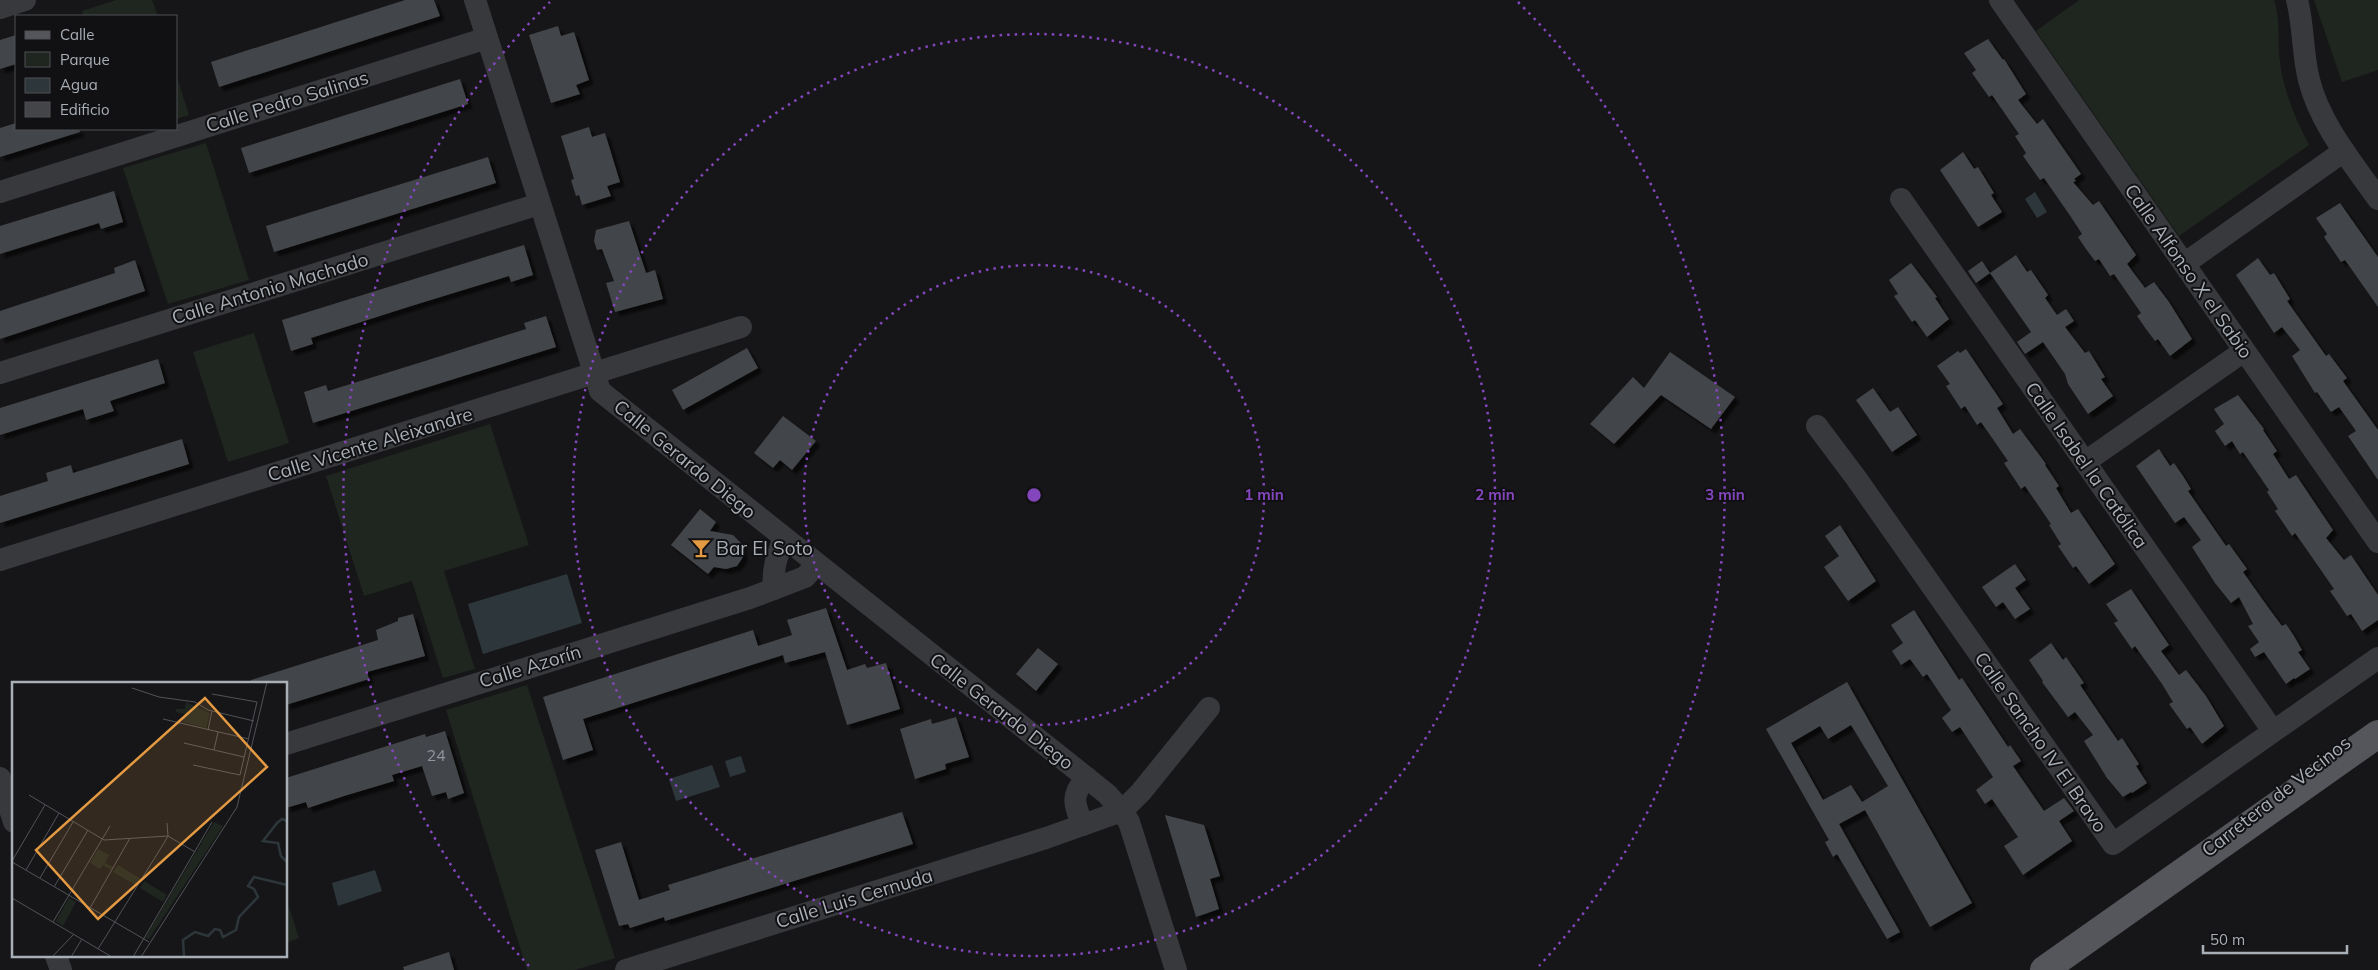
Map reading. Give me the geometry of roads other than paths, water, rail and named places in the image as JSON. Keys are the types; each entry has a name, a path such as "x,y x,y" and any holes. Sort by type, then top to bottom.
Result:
{"main road":[{"name":"Carretera de Vecinos","path":"2175,877 2378,716"},
{"name":"Carretera de Vecinos","path":"2044,970 2378,734"}],"street":[{"path":"0,8 25,0"},
{"name":"Calle Gerardo Diego","path":"475,0 600,391 1087,778 1122,811 1128,822 1176,970"},
{"name":"Calle Alfonso X el Sabio","path":"2000,0 2378,542"},
{"path":"2297,0 2302,18 2304,57 2309,82 2318,108 2344,151 2378,199"},
{"name":"Calle Pedro Salinas","path":"0,192 487,38"},
{"path":"2184,264 2344,151"},
{"name":"Calle Isabel la Católica","path":"1901,199 2273,731"},
{"name":"Calle Antonio Machado","path":"0,373 540,204"},
{"name":"Calle Vicente Aleixandre","path":"0,560 741,327"},
{"path":"2085,462 2244,351"},
{"name":"Calle Sancho IV El Bravo","path":"1817,426 1856,478 2113,844 2378,658"},
{"path":"774,589 772,574 775,560 784,538"},
{"name":"Calle Azorín","path":"288,743 774,589 805,577 817,564"},
{"name":"Calle Luis Cernuda","path":"626,970 1122,811 1141,792 1209,708"},
{"path":"0,778 12,816"},
{"path":"1083,825 1075,806 1076,788 1087,778"},
{"path":"57,958 61,970"}],"water":[{"path":"2035,192 2047,212 2037,218 2025,199"},
{"path":"567,574 582,623 483,654 468,604"},
{"path":"741,756 746,772 730,777 725,761"},
{"path":"712,765 720,787 676,801 669,779"},
{"path":"375,870 382,891 338,906 332,883"}],"place":[{"name":"Bar El Soto","path":"701,548"}]}
